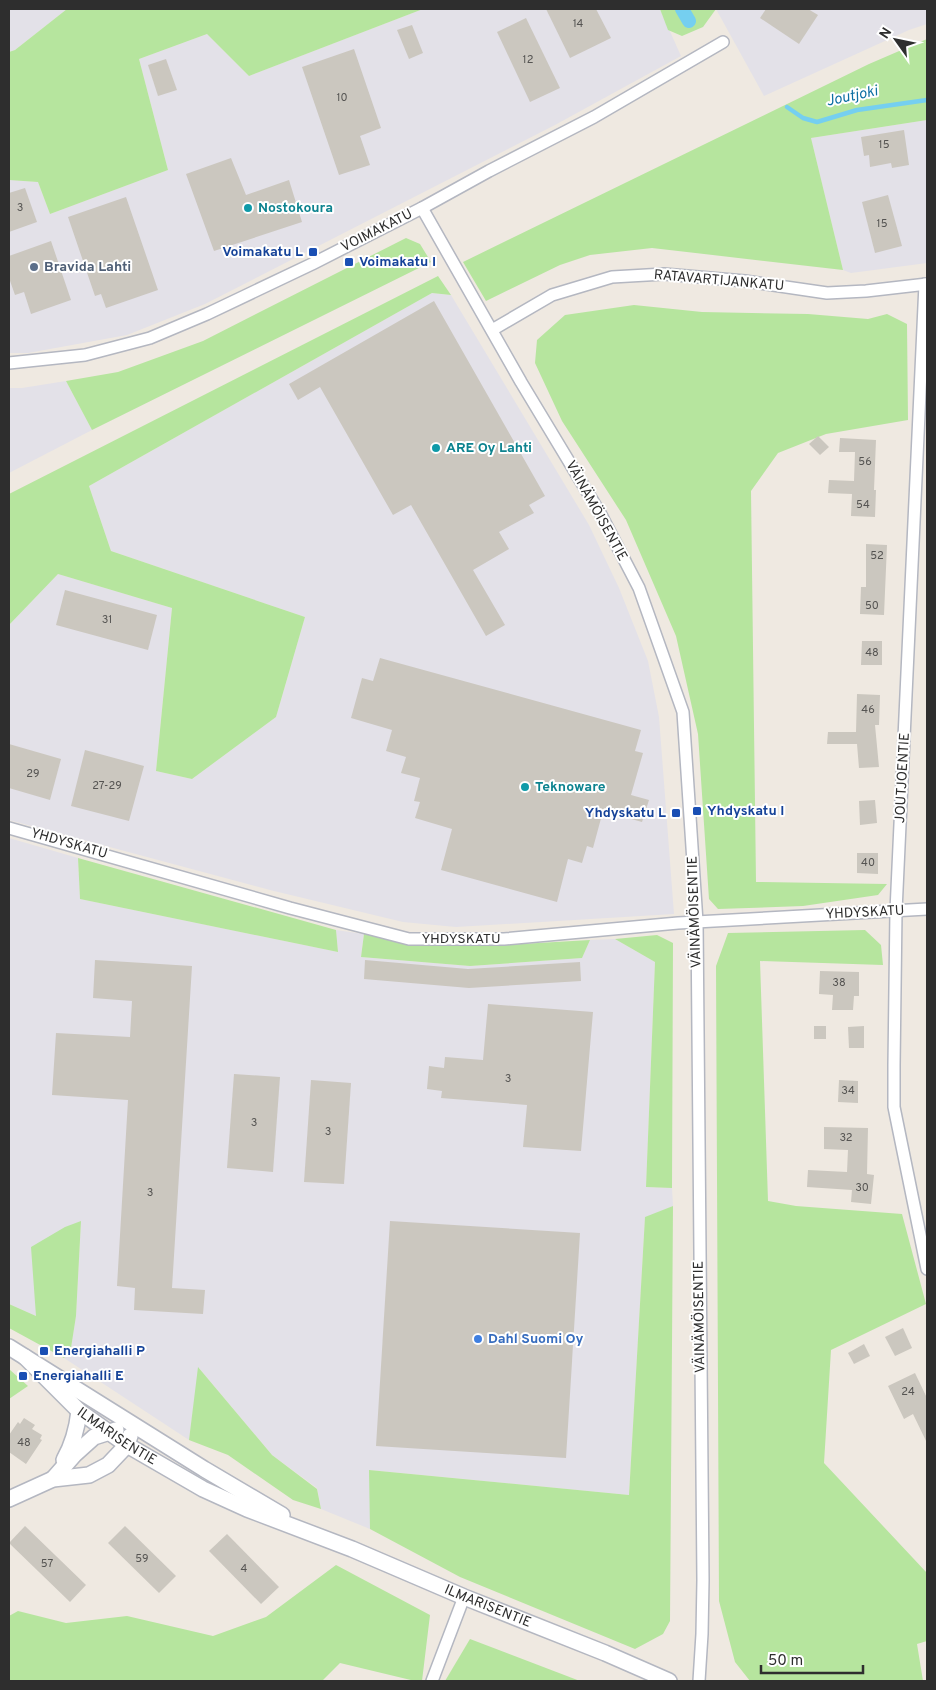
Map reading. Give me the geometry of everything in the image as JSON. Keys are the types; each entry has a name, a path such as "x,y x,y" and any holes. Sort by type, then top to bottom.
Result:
{"street":[{"name":"VOIMAKATU","path":"9,363 85,355 150,338 207,314 422,208 594,117 723,42"},
{"name":"VÄINÄMÖISENTIE","path":"422,208 600,513 639,588 683,712 697,922 703,1580 699,1681"},
{"name":"RATAVARTIJANKATU","path":"492,330 552,295 612,277 664,274 745,281 826,293 866,291 926,284"},
{"name":"JOUTJOENTIE","path":"926,284 896,911 894,1107 927,1269"},
{"name":"YHDYSKATU","path":"9,828 290,908 409,939 504,939 697,922 927,909"},
{"name":"ILMARISENTIE","path":"9,1347 308,1531"},
{"name":"ILMARISENTIE","path":"25,1357 79,1410 127,1445 203,1489 247,1509 308,1531 669,1681"},
{"path":"53,1478 70,1449 77,1430 79,1410"},
{"path":"53,1478 94,1437 134,1425"},
{"path":"9,1499 53,1478 89,1475 108,1465 127,1445 134,1425"},
{"path":"432,1681 464,1597"}],"shaded area":[{"path":"9,9 67,9 15,50 9,52"},
{"path":"423,9 660,9 681,56 555,125 205,304 127,335 28,353 9,353 9,180 38,182 50,214 168,170 139,59 207,34 249,76"},
{"path":"716,9 927,9 927,24 909,30 764,96"},
{"path":"927,120 927,263 851,273 843,270 811,138"},
{"path":"432,293 451,295 589,525 619,588 648,661 659,717 674,914 456,927 403,922 274,891 9,820 9,625 58,574 172,608 156,771 192,779 276,717 305,617 111,551 89,486"},
{"path":"66,381 92,430 9,473 9,388 22,388"},
{"path":"9,838 78,858 80,899 338,952 336,930 364,934 361,957 470,966 582,958 590,940 615,939 655,962 646,1187 672,1188 673,1206 645,1218 629,1495 370,1470 370,1529 321,1509 317,1488 272,1455 199,1368 189,1440 64,1358 71,1348 76,1316 81,1221 36,1316 9,1304"}],"green space":[{"path":"67,9 423,9 249,76 207,34 139,59 168,170 50,214 38,182 9,180 9,52 15,50"},
{"path":"660,9 716,9 703,27 682,36 668,30"},
{"path":"927,39 927,120 811,138 843,270 652,248 590,255 560,265 486,301 463,262 869,64"},
{"path":"406,238 420,244 431,262 92,430 66,381 118,372 203,341"},
{"path":"438,276 451,295 432,293 89,486 111,551 305,617 276,717 192,779 156,771 172,608 58,574 9,625 9,494"},
{"path":"634,305 702,312 808,314 868,319 887,314 907,324 908,420 826,434 778,453 751,491 756,882 887,884 878,895 803,906 718,909 709,899 698,734 676,636 626,520 562,421 535,363 537,340 565,315"},
{"path":"78,858 336,930 338,952 80,899"},
{"path":"865,930 881,945 883,965 760,961 768,1201 796,1206 902,1214 926,1304 831,1350 824,1463 927,1573 927,1641 917,1644 923,1681 750,1681 735,1662 719,1601 716,966 728,933"},
{"path":"364,934 412,944 505,945 590,940 582,958 470,966 361,957"},
{"path":"657,935 673,943 672,1188 646,1187 655,962 615,939"},
{"path":"673,1206 670,1621 663,1634 635,1649 460,1577 370,1529 369,1470 629,1495 645,1217"},
{"path":"81,1221 76,1316 71,1348 64,1358 9,1328 9,1304 36,1316 31,1247 65,1227"},
{"path":"198,1367 272,1455 317,1489 321,1509 293,1500 228,1455 189,1440"},
{"path":"9,1369 28,1386 9,1399"},
{"path":"336,1565 430,1615 422,1681 415,1681 340,1663 322,1681 9,1681 9,1616 18,1611 66,1623 127,1616 213,1636 266,1617"},
{"path":"470,1639 580,1681 445,1681"}],"building":[{"path":"546,9 596,9 611,38 570,58"},
{"path":"766,9 808,9 818,15 799,44 760,18"},
{"path":"526,18 560,88 530,102 497,32"},
{"path":"412,25 423,53 409,59 397,30"},
{"path":"354,49 381,128 360,136 370,165 339,175 302,67"},
{"path":"166,59 177,90 158,96 148,65"},
{"path":"904,130 909,165 892,168 891,163 870,167 869,155 864,156 861,137"},
{"name":"Nostokoura","path":"231,158 246,195 289,180 302,222 214,251 186,174"},
{"path":"25,188 37,222 9,232 9,193"},
{"path":"888,195 902,246 875,253 862,202"},
{"path":"126,197 158,290 106,308 101,294 95,296 68,217"},
{"name":"Bravida Lahti","path":"51,241 71,300 31,314 24,292 15,295 9,278 9,256"},
{"name":"ARE Oy Lahti","path":"434,301 545,496 529,505 534,513 499,532 509,549 473,570 505,625 486,636 411,505 393,515 320,387 298,400 289,384"},
{"path":"818,436 829,447 820,455 809,444"},
{"path":"840,438 876,440 875,517 851,516 852,494 828,493 829,480 854,481 855,452 839,452"},
{"path":"866,544 887,545 884,615 860,614 861,587 866,587"},
{"path":"65,590 157,615 148,650 56,625"},
{"path":"862,641 882,641 882,665 861,665"},
{"name":"Teknoware","path":"380,658 641,730 635,751 643,753 631,795 649,800 642,822 603,811 593,848 587,846 582,863 568,859 557,902 441,870 452,829 415,818 420,802 414,801 420,778 401,773 406,757 386,751 392,730 351,718 362,678 373,681"},
{"path":"857,694 880,695 879,725 875,725 879,767 859,768 857,744 827,744 828,732 856,732"},
{"path":"9,744 61,759 50,800 9,788"},
{"path":"85,750 144,766 129,821 71,806"},
{"path":"875,800 877,823 860,825 859,801"},
{"path":"857,853 878,853 878,874 857,873"},
{"path":"95,960 192,966 172,1288 205,1290 203,1314 134,1310 135,1288 117,1286 128,1100 52,1095 56,1033 130,1037 132,1001 93,998"},
{"path":"365,960 468,969 580,962 581,981 469,988 364,979"},
{"path":"820,971 859,972 859,996 854,996 853,1010 832,1010 833,995 819,994"},
{"path":"488,1004 593,1012 581,1151 523,1147 527,1105 441,1098 442,1091 427,1089 429,1066 444,1068 445,1057 483,1060"},
{"path":"814,1026 826,1026 826,1039 814,1039"},
{"path":"864,1026 864,1048 849,1048 848,1027"},
{"path":"234,1074 280,1077 273,1172 227,1168"},
{"path":"311,1080 351,1083 344,1184 304,1182"},
{"path":"839,1080 858,1081 858,1103 838,1102"},
{"path":"824,1127 868,1128 867,1174 874,1175 871,1204 851,1202 852,1190 807,1187 808,1170 847,1172 848,1150 824,1149"},
{"name":"Dahl Suomi Oy","path":"390,1221 580,1233 566,1458 376,1446"},
{"path":"903,1328 912,1348 895,1356 885,1337"},
{"path":"864,1344 870,1356 854,1364 848,1353"},
{"path":"915,1373 927,1398 927,1443 913,1414 904,1419 888,1386"},
{"path":"24,1418 35,1425 32,1429 42,1435 40,1439 42,1440 26,1464 9,1452 9,1435 18,1422 20,1424"},
{"path":"25,1526 86,1585 70,1602 9,1543"},
{"path":"125,1526 176,1576 159,1593 108,1543"},
{"path":"227,1534 279,1587 261,1604 209,1551"}],"waterway":[{"name":"Joutjoki","path":"682,9 689,21"},
{"name":"Joutjoki","path":"787,107 803,118 817,122 857,110 927,100"}],"place":[{"name":"Nostokoura","path":"248,208"},
{"name":"Voimakatu L","path":"313,252"},
{"name":"Voimakatu I","path":"349,262"},
{"name":"Bravida Lahti","path":"34,267"},
{"name":"ARE Oy Lahti","path":"436,448"},
{"name":"Teknoware","path":"525,787"},
{"name":"Yhdyskatu I","path":"697,811"},
{"name":"Yhdyskatu L","path":"676,813"},
{"name":"Dahl Suomi Oy","path":"478,1339"},
{"name":"Energiahalli P","path":"44,1351"},
{"name":"Energiahalli E","path":"23,1376"}]}
